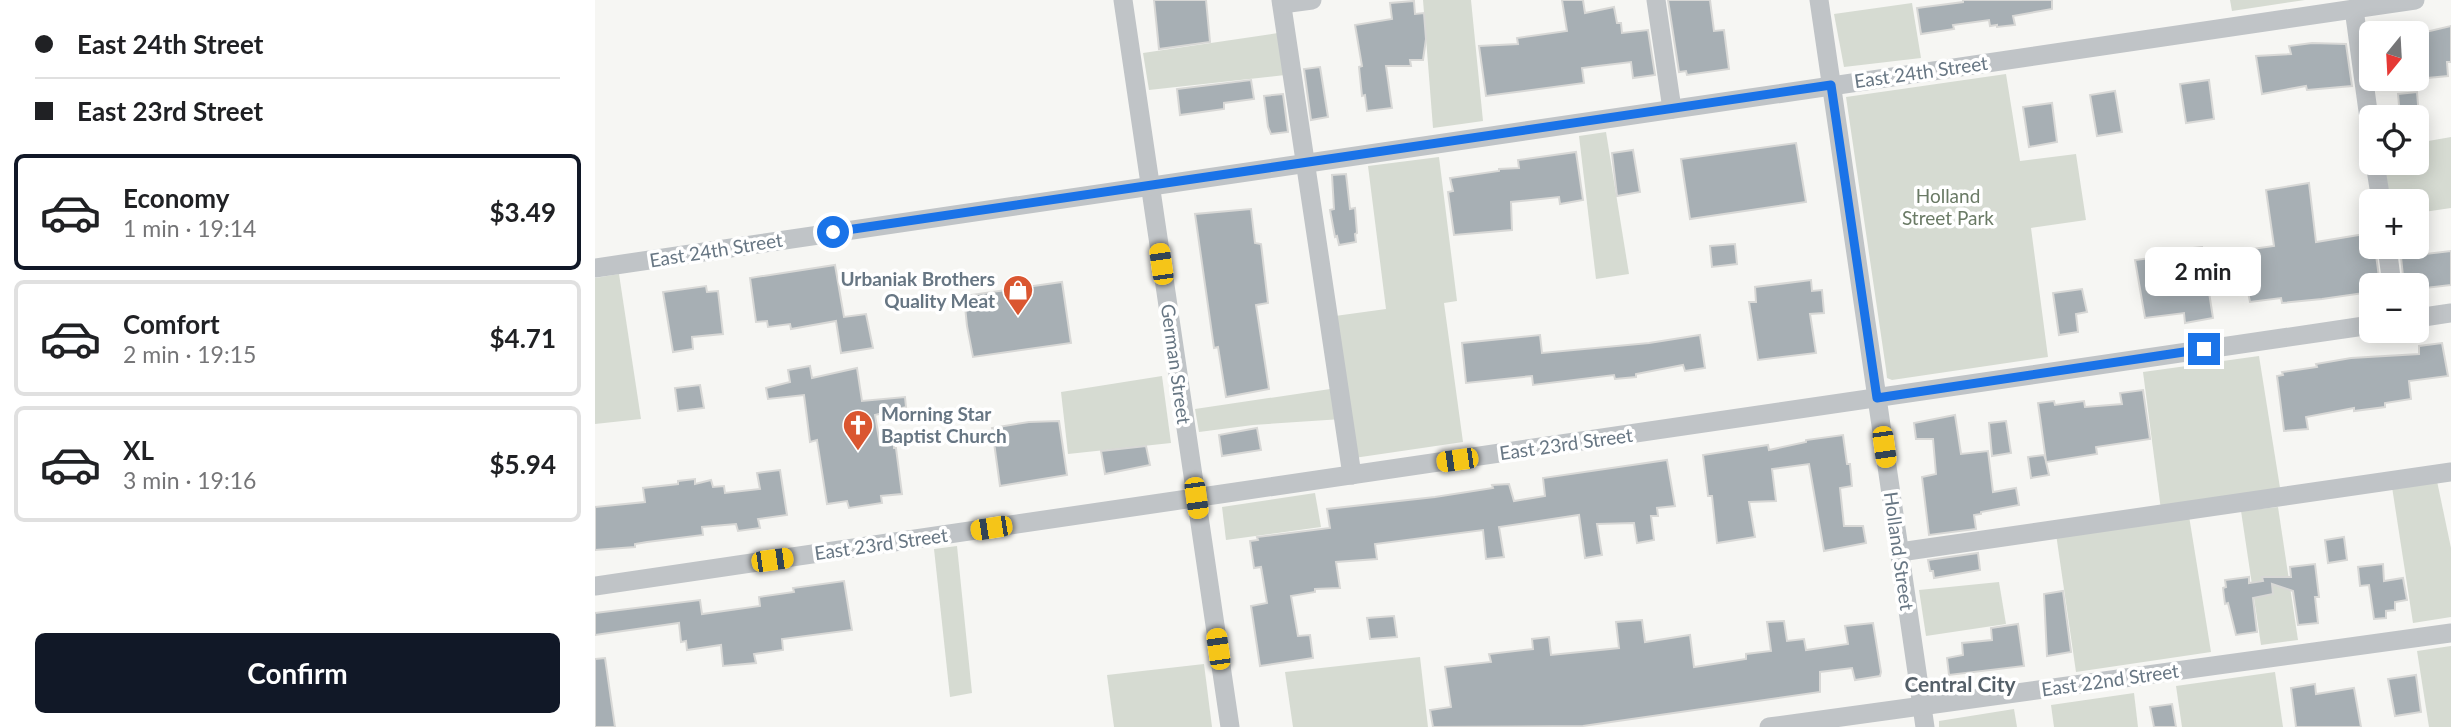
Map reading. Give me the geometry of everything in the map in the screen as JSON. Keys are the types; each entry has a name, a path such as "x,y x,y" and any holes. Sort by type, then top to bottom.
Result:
{"street":[{"name":"German Street","path":"1123,0 1230,727"},
{"path":"1312,0 1281,2 1352,475"},
{"path":"1656,0 1672,109"},
{"name":"Holland Street","path":"1819,0 1925,727"},
{"name":"East 24th Street","path":"595,268 2415,0"},
{"path":"2354,9 2367,105"},
{"path":"2429,316 2451,313"},
{"name":"East 23rd Street","path":"595,586 2359,327"},
{"path":"1899,552 2451,472"},
{"name":"East 22nd Street","path":"1769,727 2451,633"}],"green space":[{"path":"1423,0 1471,0 1483,121 1433,128"},
{"path":"2230,0 2305,0 2232,11"},
{"path":"1912,3 1921,58 1844,67 1834,14"},
{"path":"1278,33 1285,75 1149,90 1143,53"},
{"name":"Holland Street Park","path":"2006,74 2020,161 2076,154 2086,220 2031,228 2048,357 1892,380 1887,378 1846,97"},
{"path":"1606,132 1629,274 1596,279 1579,136"},
{"path":"2451,137 2451,208 2429,211 2429,189 2388,189 2386,175 2429,175 2429,141"},
{"path":"1439,157 1457,301 1444,303 1463,442 1354,458 1335,316 1386,309 1368,166"},
{"path":"619,274 641,419 595,424 595,278"},
{"path":"2259,356 2281,494 2161,510 2143,372"},
{"path":"1162,376 1171,443 1068,454 1061,392"},
{"path":"1337,388 1342,419 1199,432 1195,409"},
{"path":"2437,481 2451,548 2451,617 2413,623 2392,487"},
{"path":"1315,493 1321,527 1226,540 1222,507"},
{"path":"2278,507 2298,640 2261,645 2241,511"},
{"path":"2189,516 2211,652 2076,672 2056,534"},
{"path":"957,546 972,693 950,697 934,549"},
{"path":"1999,582 2006,624 1926,636 1919,590"},
{"path":"2451,646 2451,727 2429,727 2417,651"},
{"path":"1420,657 1428,727 1293,727 1285,672"},
{"path":"1204,664 1212,727 1114,727 1107,675"},
{"path":"2275,672 2283,727 2182,727 2176,686"},
{"path":"2134,693 2138,727 2054,727 2051,705"},
{"path":"2014,709 2017,727 1939,727 1939,721"}],"building":[{"path":"1154,0 1206,0 1210,42 1159,49"},
{"path":"1562,0 1583,0 1585,13 1614,7 1622,33 1648,30 1655,75 1633,78 1631,62 1598,66 1582,68 1584,83 1486,96 1479,46 1518,44 1517,38 1567,31"},
{"path":"1668,0 1710,0 1714,31 1724,30 1729,69 1687,75 1686,71 1679,72"},
{"path":"1963,0 2052,0 2052,9 2013,16 2015,25 1990,26 1989,20 1953,25 1954,29 1921,34 1917,8"},
{"path":"1414,1 1415,14 1424,13 1426,39 1423,60 1410,60 1411,66 1386,66 1392,108 1367,111 1365,95 1362,96 1359,67 1362,66 1355,25 1392,19 1390,3"},
{"path":"2451,26 2451,62 2447,62 2448,76 2429,78 2429,31"},
{"path":"2312,43 2346,44 2352,86 2307,90 2306,86 2262,94 2256,56 2291,54 2289,46"},
{"path":"1320,67 1328,117 1311,120 1304,69"},
{"path":"1251,80 1254,99 1224,103 1224,109 1180,115 1177,89"},
{"path":"2209,80 2214,119 2186,123 2180,84"},
{"path":"2115,91 2122,132 2097,136 2090,95"},
{"path":"2417,92 2418,105 2399,105 2398,94"},
{"path":"1283,94 1288,132 1271,134 1264,96"},
{"path":"2052,103 2057,142 2029,147 2023,107"},
{"path":"1796,143 1806,202 1690,219 1681,159"},
{"path":"1633,150 1640,192 1617,196 1612,153"},
{"path":"1576,152 1583,200 1560,204 1559,197 1511,202 1512,230 1454,235 1448,192 1453,191 1450,178 1519,168 1518,160"},
{"path":"1346,174 1350,209 1355,208 1357,233 1356,242 1339,245 1330,210 1334,209 1332,175"},
{"path":"2309,183 2316,242 2359,235 2359,259 2377,259 2378,273 2359,273 2359,294 2282,303 2281,298 2250,302 2247,287 2243,287 2237,251 2274,246 2266,190"},
{"path":"1251,209 1255,243 1261,244 1268,303 1256,305 1269,389 1226,397 1218,347 1214,348 1195,214"},
{"path":"1735,244 1737,264 1712,267 1710,246"},
{"path":"2202,247 2213,318 2185,323 2184,313 2145,318 2135,260 2175,255 2174,250"},
{"path":"2451,251 2451,285 2429,288 2429,273 2403,273 2401,259 2429,259 2429,254"},
{"path":"835,265 844,317 866,314 873,348 841,353 836,321 791,329 790,324 768,327 767,321 756,322 750,278"},
{"path":"1811,280 1812,291 1822,290 1824,313 1810,314 1816,353 1758,360 1749,302 1756,302 1755,287"},
{"path":"1062,282 1071,343 973,357 964,296"},
{"path":"706,286 707,292 718,291 723,334 692,337 693,349 673,352 663,292"},
{"path":"2082,289 2087,312 2076,314 2078,332 2059,335 2053,293"},
{"path":"1540,335 1542,353 1649,343 1700,335 1705,368 1685,371 1683,365 1636,374 1636,377 1615,379 1614,375 1533,385 1532,376 1466,383 1462,343"},
{"path":"2442,343 2448,376 2409,381 2411,399 2385,403 2385,407 2354,411 2354,408 2306,417 2308,429 2284,431 2277,376 2283,375 2282,372 2351,358 2419,354 2419,346"},
{"path":"810,366 812,378 857,368 862,401 905,397 906,407 875,415 880,445 894,443 896,448 902,494 881,496 882,503 849,508 847,501 827,504 817,440 810,442 804,395 768,399 766,388 790,382 788,370"},
{"path":"700,385 704,408 678,411 675,388"},
{"path":"2143,390 2150,439 2096,447 2097,454 2046,462 2049,475 2031,478 2028,457 2044,455 2046,461 2038,403 2054,401 2055,405 2084,401 2085,407 2122,404 2120,393"},
{"path":"1955,415 1961,454 1988,451 1993,492 2016,488 2019,505 1974,515 1976,529 1929,535 1922,477 1936,474 1933,439 1916,439 1914,423"},
{"path":"1059,421 1067,475 1000,486 992,428 1029,422"},
{"path":"2006,421 2011,453 1992,456 1989,423"},
{"path":"1257,428 1261,450 1222,456 1219,435"},
{"path":"1843,435 1852,486 1840,488 1844,526 1863,526 1866,543 1824,551 1809,464 1772,469 1776,501 1749,502 1755,537 1717,543 1712,496 1708,496 1703,455 1768,445 1769,450 1806,440"},
{"path":"1146,446 1150,465 1105,474 1101,451"},
{"path":"1667,460 1675,506 1657,508 1658,516 1651,516 1654,540 1637,543 1634,523 1597,524 1602,555 1585,558 1579,515 1499,527 1504,557 1486,559 1483,530 1375,544 1377,559 1336,562 1340,588 1315,589 1315,592 1291,596 1298,636 1310,635 1313,658 1260,666 1251,606 1267,603 1261,567 1254,568 1250,541 1258,540 1257,537 1330,528 1327,509 1435,497 1509,484 1514,501 1545,496 1543,478"},
{"path":"780,470 787,515 758,519 760,528 738,531 736,524 702,527 703,535 635,544 635,547 595,550 595,507 645,502 643,488 695,479 695,484 711,480 713,487 724,486 725,493 760,489 757,473"},
{"path":"2344,537 2347,560 2328,563 2325,540"},
{"path":"1978,553 1980,570 1934,578 1933,571 1930,571 1928,560"},
{"path":"2315,564 2319,597 2315,597 2318,623 2298,625 2293,591 2272,584 2273,594 2253,598 2257,632 2236,635 2228,603 2225,604 2225,580 2249,577 2249,583 2263,581 2262,577 2291,577 2290,567"},
{"path":"2383,564 2384,581 2403,578 2407,600 2395,602 2395,610 2386,611 2386,618 2374,619 2369,585 2360,586 2358,567"},
{"path":"844,581 852,630 782,639 783,650 754,654 756,663 723,666 721,645 687,650 686,641 681,642 679,623 595,635 595,613 700,600 702,614 760,606 759,597 794,592 793,588"},
{"path":"2063,591 2071,652 2047,656 2044,594"},
{"path":"1394,616 1397,637 1370,639 1367,618"},
{"path":"1642,620 1645,642 1690,635 1694,667 1746,659 1746,654 1771,651 1767,622 1784,621 1787,641 1804,639 1806,650 1848,644 1845,626 1873,623 1881,672 1880,676 1855,680 1852,668 1820,672 1820,692 1583,726 1433,727 1430,710 1451,707 1445,667 1491,662 1489,654 1533,649 1532,639 1549,637 1551,655 1619,648 1616,622"},
{"path":"2018,624 2024,666 1949,675 1947,658 1963,655 1962,643 1992,640 1991,628"},
{"path":"605,658 615,727 595,727 595,659"},
{"path":"2416,675 2421,712 2395,716 2388,679"},
{"path":"2315,684 2316,694 2354,688 2361,727 2296,727 2291,688"},
{"path":"2172,704 2176,727 2154,727 2150,707"}],"place":[{"name":"Urbaniak Brothers Quality Meat","path":"1018,317"},
{"name":"Morning Star Baptist Church","path":"858,452"}],"district":[{"name":"Central City","path":"1960,685"}],"route":[{"path":"833,232 1831,85 1877,398 2204,349"}]}
